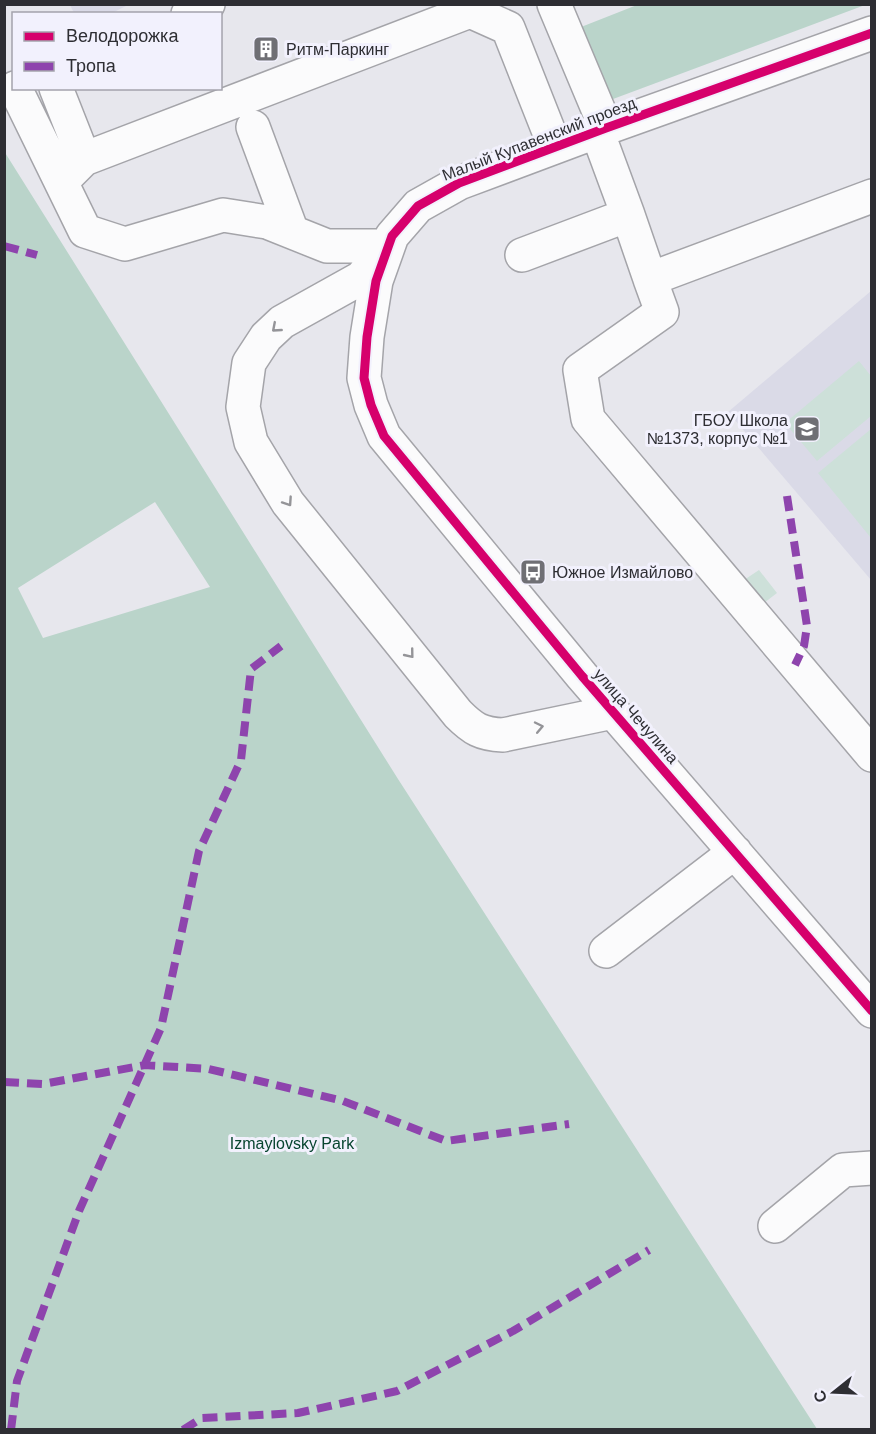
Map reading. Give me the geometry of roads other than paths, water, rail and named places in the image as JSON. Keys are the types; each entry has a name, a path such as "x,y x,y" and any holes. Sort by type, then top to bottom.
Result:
{"street":[{"path":"192,12 208,4"},
{"path":"554,4 602,130 628,215 663,312 580,370 588,419 872,755"},
{"path":"61,182 84,159 469,8 508,28 555,147"},
{"name":"Малый Купавенский проезд","path":"384,436 371,405 364,378 367,337 376,281 388,246 392,236 418,206 459,183 872,33"},
{"path":"4,68 12,83"},
{"path":"15,90 85,231 125,244 223,215 267,222 327,246 388,246"},
{"path":"29,118 41,90"},
{"path":"57,90 84,159"},
{"path":"253,127 292,232"},
{"path":"650,279 872,196"},
{"path":"522,255 628,215"},
{"path":"388,246 362,278 282,322 266,337 249,363 243,406 251,442 288,503 471,728 488,734 503,735 613,712"},
{"path":"326,298 349,297 360,303 365,310 367,337"},
{"name":"улица Чечулина","path":"384,436 582,676 872,1011"},
{"path":"575,719 582,692 582,676"},
{"path":"606,951 735,852"},
{"path":"775,1226 843,1170 872,1168"}],"place":[{"name":"Ритм-Паркинг","path":"266,49"},
{"name":"ГБОУ Школа №1373, корпус №1","path":"807,429"},
{"name":"Южное Измайлово","path":"533,572"}],"park label":[{"name":"Izmaylovsky Park","path":"292,1143"}]}
